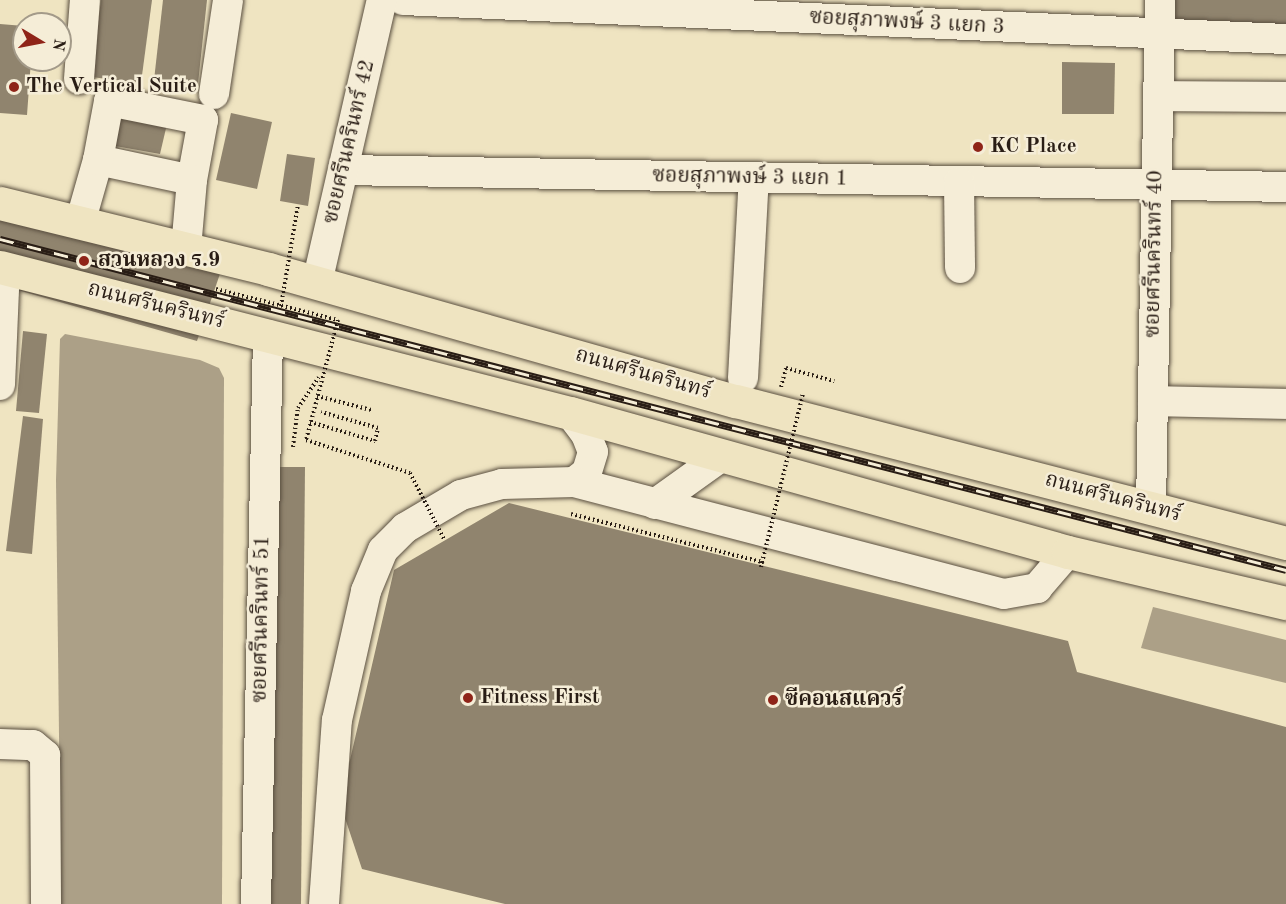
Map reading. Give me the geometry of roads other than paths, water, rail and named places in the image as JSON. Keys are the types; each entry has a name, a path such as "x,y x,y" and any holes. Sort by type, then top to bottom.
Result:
{"main road":[{"name":"ถนนศรีนครินทร์","path":"0,203 317,283 736,401 1282,541"},
{"name":"ถนนศรีนครินทร์","path":"2,268 274,320 570,413 722,456 1068,552 1286,603"}],"street":[{"path":"79,79 85,0"},
{"path":"214,94 228,0"},
{"name":"ซอยศรีนครินทร์ 42","path":"317,283 382,0"},
{"name":"ซอยสุภาพงษ์ 3 แยก 3","path":"403,0 1286,39"},
{"name":"ซอยศรีนครินทร์ 40","path":"1150,508 1160,0"},
{"path":"1158,96 1286,97"},
{"path":"80,224 98,160 109,101 203,120 192,180 186,249"},
{"path":"98,160 192,180"},
{"name":"ซอยสุภาพงษ์ 3 แยก 1","path":"344,170 1286,187"},
{"path":"742,378 754,178"},
{"path":"959,182 960,268"},
{"path":"0,385 2,268"},
{"name":"ซอยศรีนครินทร์ 51","path":"256,904 274,320"},
{"path":"1153,401 1286,404"},
{"path":"570,413 586,434 593,452 586,472 574,482"},
{"path":"655,504 722,456"},
{"path":"324,904 336,720 366,591 383,550 405,528 461,495 502,484 574,482 1004,594 1037,588 1068,552"},
{"path":"0,744 33,745 45,755 46,904"}],"railway":[{"path":"0,239 1286,570"}],"place":[{"name":"The Vertical Suite","path":"14,87"},
{"name":"KC Place","path":"978,147"},
{"name":"สวนหลวง ร.9","path":"84,261"},
{"name":"Fitness First","path":"468,698"},
{"name":"ซีคอนสแควร์","path":"773,700"}]}
